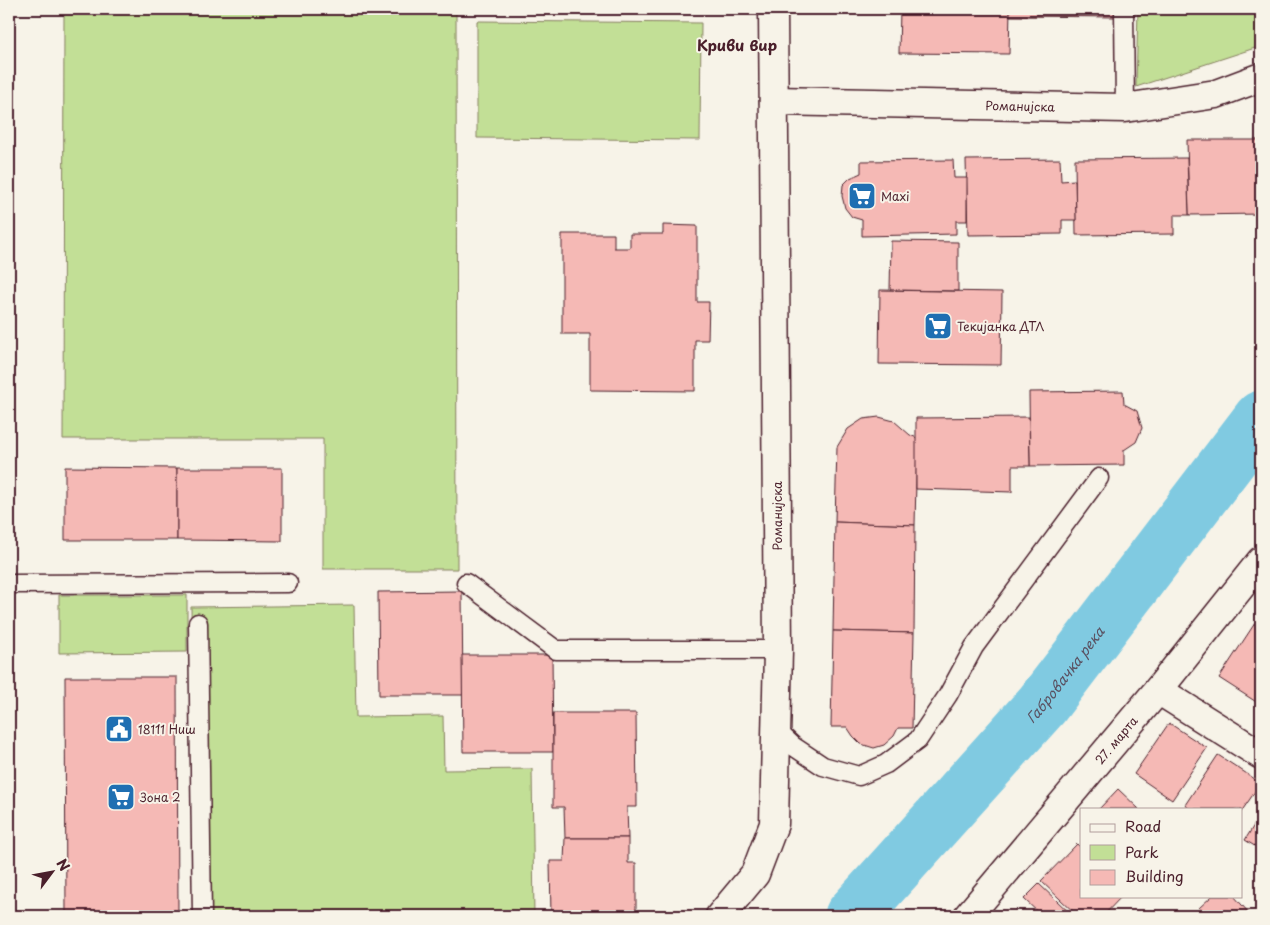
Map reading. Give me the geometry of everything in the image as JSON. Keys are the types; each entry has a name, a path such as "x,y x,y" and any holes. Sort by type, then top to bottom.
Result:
{"street":[{"name":"Романијска","path":"720,916 755,874 774,824 778,650 773,9"},
{"name":"Романијска","path":"774,101 1124,108 1216,94 1261,77"},
{"name":"27. марта","path":"968,916 1158,690 1261,561"},
{"path":"1158,690 1261,755"}],"lane":[{"path":"1124,9 1124,108"},
{"path":"777,730 794,746 823,766 859,776 886,764 918,740 948,695 974,647 1099,478"},
{"path":"9,584 288,583"},
{"path":"466,583 556,650 778,650"},
{"path":"198,623 202,916"}],"green space":[{"path":"64,9 456,9 457,569 323,569 323,439 63,439"},
{"path":"1138,9 1261,9 1261,46 1136,87"},
{"path":"477,21 701,23 700,140 477,138"},
{"path":"59,595 187,595 187,652 59,653"},
{"path":"354,605 356,717 443,716 444,770 532,769 534,916 196,916 191,607"}],"building":[{"path":"900,9 1010,9 1009,54 899,53"},
{"path":"1010,9 1122,9 1122,17 1010,16"},
{"path":"1187,140 1261,140 1261,214 1189,215"},
{"path":"1187,158 1189,215 1174,215 1174,234 1076,235 1075,159"},
{"path":"1060,159 1061,181 1075,180 1076,220 1062,220 1062,234 968,235 966,160"},
{"path":"953,160 954,178 967,178 967,221 956,221 956,234 862,236 862,220 852,217 845,208 842,196 843,185 850,178 861,173 861,161"},
{"path":"663,225 697,226 697,302 709,302 708,340 695,340 695,391 590,390 590,334 562,334 562,234 614,234 614,248 630,248 630,234 663,234"},
{"path":"891,241 958,242 958,291 890,290"},
{"path":"880,290 1002,292 1001,365 879,364"},
{"path":"1123,391 1124,404 1137,411 1142,428 1136,442 1124,450 1124,465 1030,466 1029,392"},
{"path":"879,417 894,421 910,435 917,438 915,525 835,522 837,447 848,429 863,419"},
{"path":"1029,417 1030,466 1012,466 1012,492 916,489 916,418"},
{"path":"65,467 177,468 177,540 65,540"},
{"path":"177,468 282,468 282,541 177,540"},
{"path":"835,522 915,525 914,633 833,631"},
{"path":"462,591 463,695 379,695 378,592"},
{"path":"1257,620 1261,623 1261,705 1219,678"},
{"path":"833,631 914,633 912,728 898,728 894,736 884,745 874,748 861,744 847,727 831,727"},
{"path":"462,655 552,655 553,752 463,752"},
{"name":"Зона 2","path":"65,677 177,677 178,916 66,916"},
{"path":"553,713 636,713 637,807 627,807 628,838 565,838 564,807 553,807"},
{"path":"1169,723 1207,748 1172,800 1134,774"},
{"path":"1218,755 1261,783 1242,811 1242,808 1189,808 1185,805"},
{"path":"1118,789 1138,808 1100,808"},
{"path":"1261,814 1261,850 1245,840"},
{"path":"565,838 628,838 628,863 636,863 636,916 551,916 550,861 564,861"},
{"path":"1077,844 1080,847 1080,898 1120,898 1103,916 1078,916 1041,881"},
{"path":"1039,884 1073,916 1042,916 1024,899"},
{"path":"1210,898 1236,898 1249,913 1246,916 1206,916 1199,908"}],"waterway":[{"name":"Габровачка река","path":"852,916 1042,705 1261,418"}],"place":[{"name":"Maxi","path":"862,196"},
{"name":"Текијанка ДТЛ","path":"938,326"},
{"name":"18111 Ниш","path":"119,729"},
{"name":"Зона 2","path":"121,797"}],"district":[{"name":"Криви вир","path":"737,44"}]}
